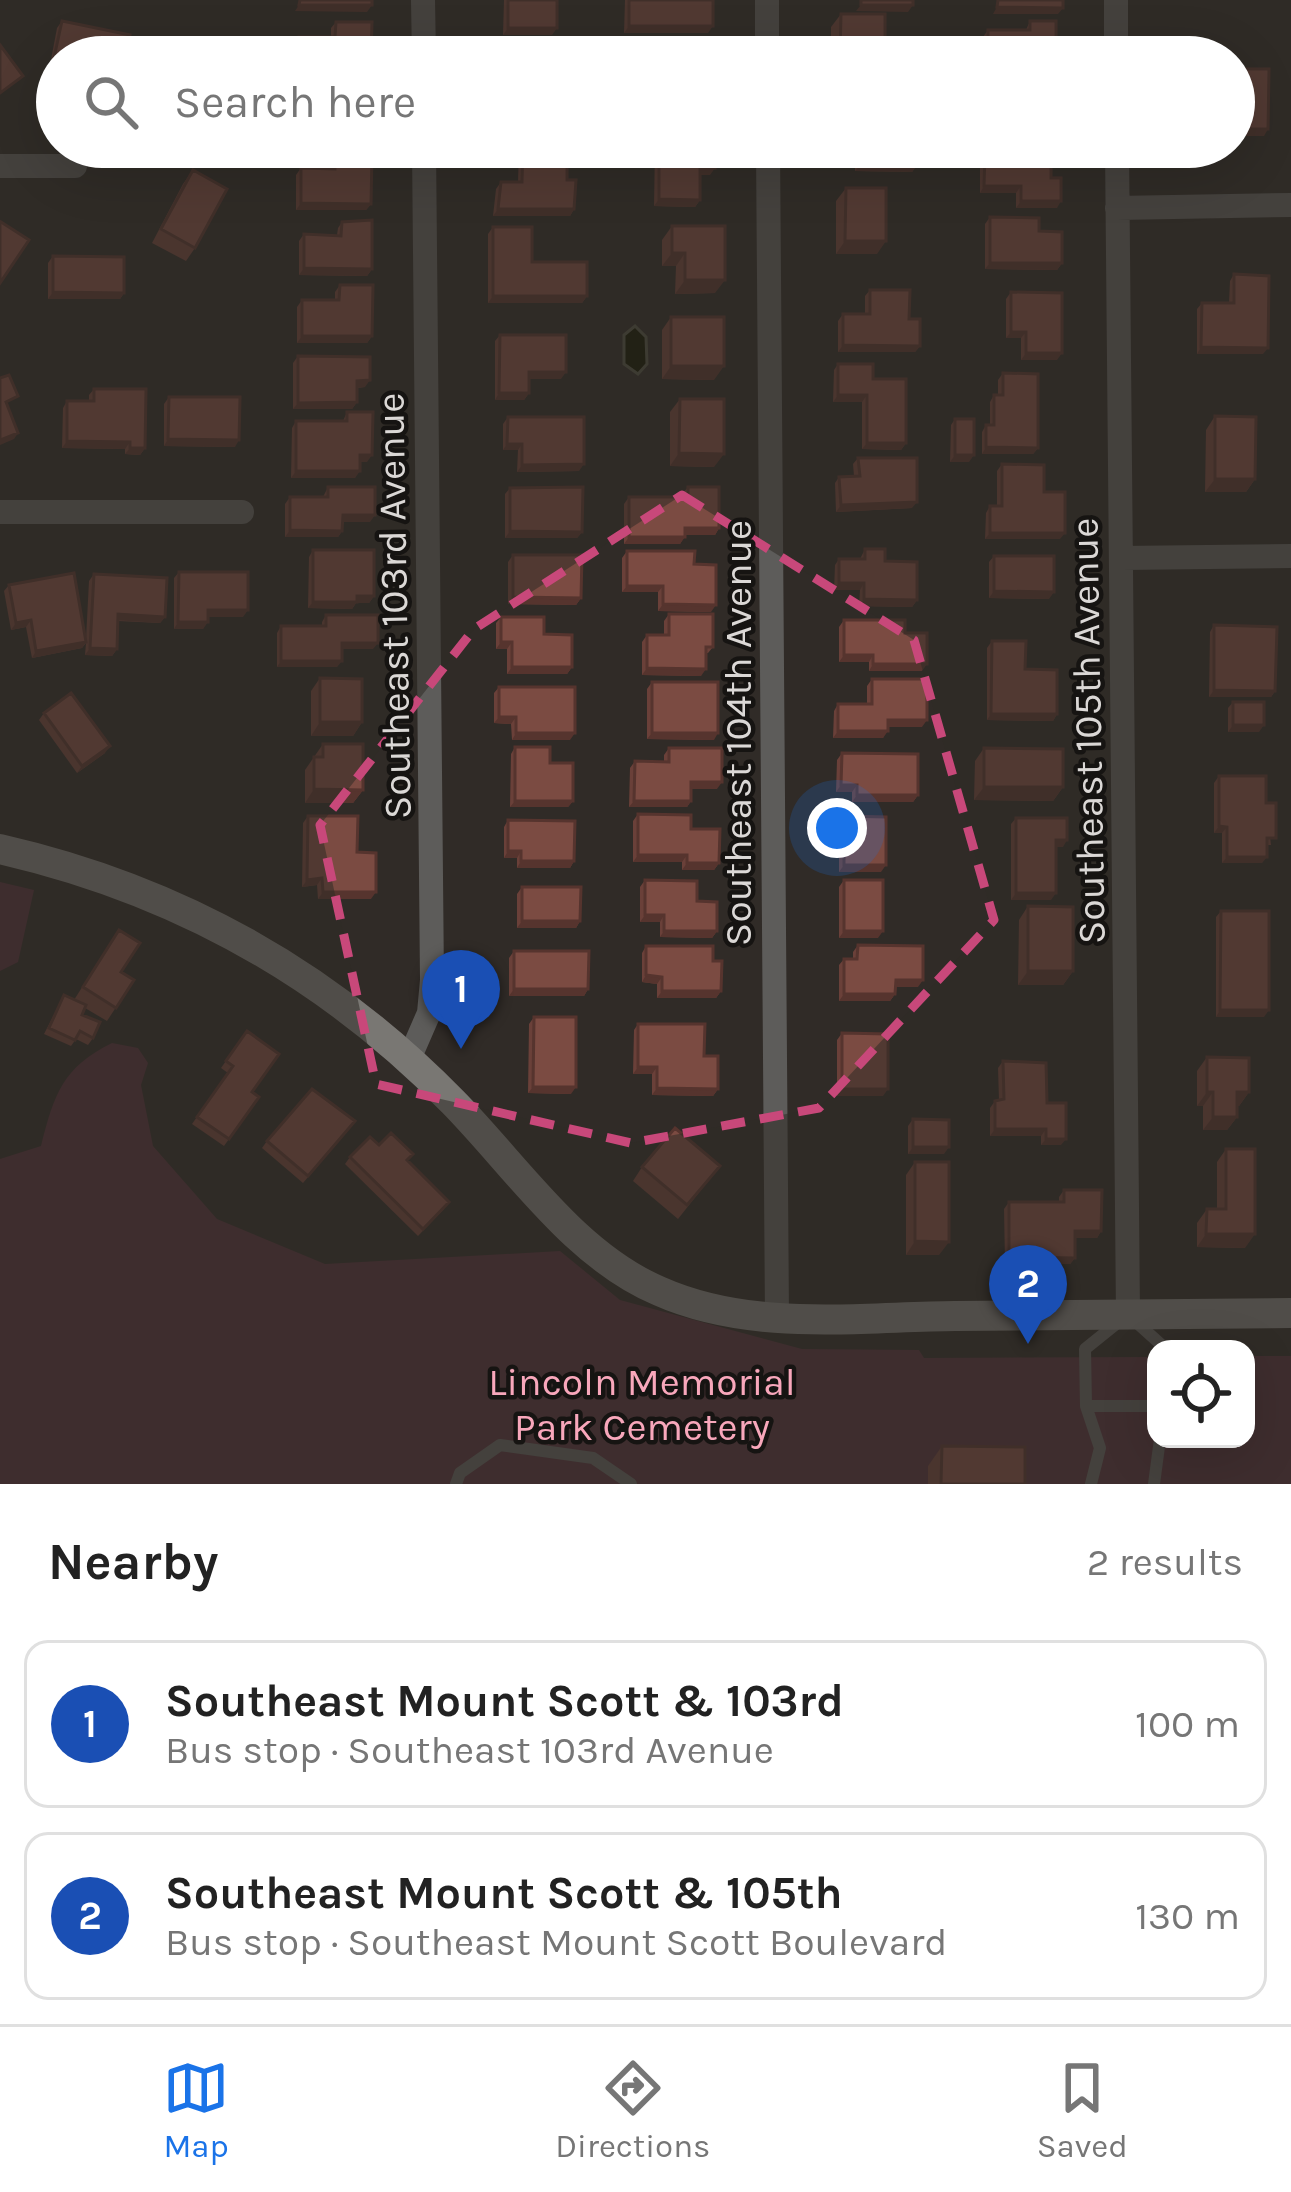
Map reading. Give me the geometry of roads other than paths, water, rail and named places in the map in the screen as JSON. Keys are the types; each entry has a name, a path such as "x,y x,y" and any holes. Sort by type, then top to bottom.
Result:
{"street":[{"path":"423,0 424,36"},
{"path":"767,0 767,36"},
{"path":"1116,0 1116,36"},
{"path":"0,166 36,166"},
{"name":"Southeast 103rd Avenue","path":"409,1060 429,1013 432,980 424,168"},
{"name":"Southeast 104th Avenue","path":"768,168 777,1318"},
{"name":"Southeast 105th Avenue","path":"1117,168 1128,1315"},
{"path":"1117,208 1291,205"},
{"path":"0,512 242,512"},
{"path":"1122,558 1291,556"},
{"path":"0,849 94,874 259,946 302,972 409,1060 600,1254 652,1289 686,1302 777,1318 1291,1312"}],"lane":[{"path":"1091,1484 1100,1448 1086,1406 1085,1349 1128,1315 1156,1340"},
{"path":"1086,1406 1147,1406"},
{"path":"456,1484 460,1473 500,1445 593,1458 631,1484"},
{"path":"1154,1484 1159,1448"}],"place":[{"name":"Southeast Mount Scott & 103rd","path":"461,1049"},
{"name":"Southeast Mount Scott & 105th","path":"1028,1344"}],"park label":[{"name":"Lincoln Memorial Park Cemetery","path":"642,1404"}]}
